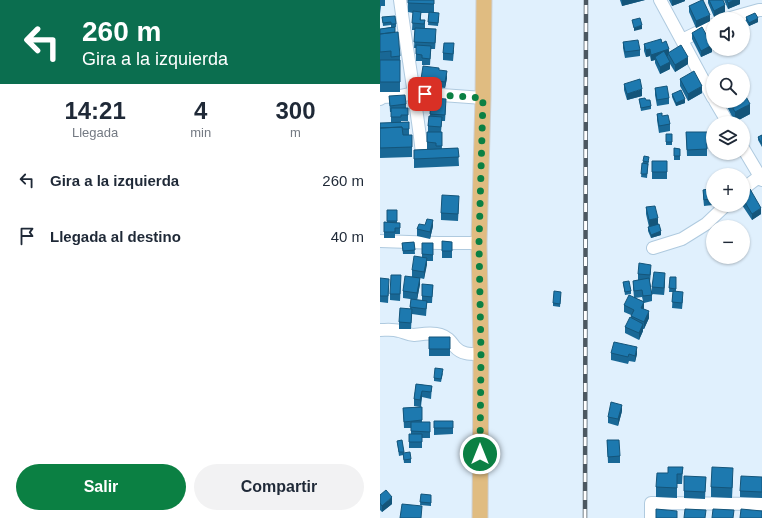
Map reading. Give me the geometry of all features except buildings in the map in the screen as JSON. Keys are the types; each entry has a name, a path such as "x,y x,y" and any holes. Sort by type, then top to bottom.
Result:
{"main road":[{"path":"480,518 481,354 479,243 484,0"}],"street":[{"path":"400,0 422,153"},
{"path":"660,0 706,85"},
{"path":"750,13 762,10"},
{"path":"682,40 706,28"},
{"path":"380,100 383,97 414,93 483,98"},
{"path":"750,160 761,178 750,185"},
{"path":"653,248 682,239 706,224 719,212"},
{"path":"380,241 479,243"},
{"path":"380,330 398,330 414,335 422,333 439,334 451,340 454,346 462,352 468,354 481,354"},
{"path":"651,518 651,503 762,504"}],"railway":[{"path":"585,518 586,0"}],"route":[{"path":"425,94 483,98 479,243 481,354 480,454"}]}
